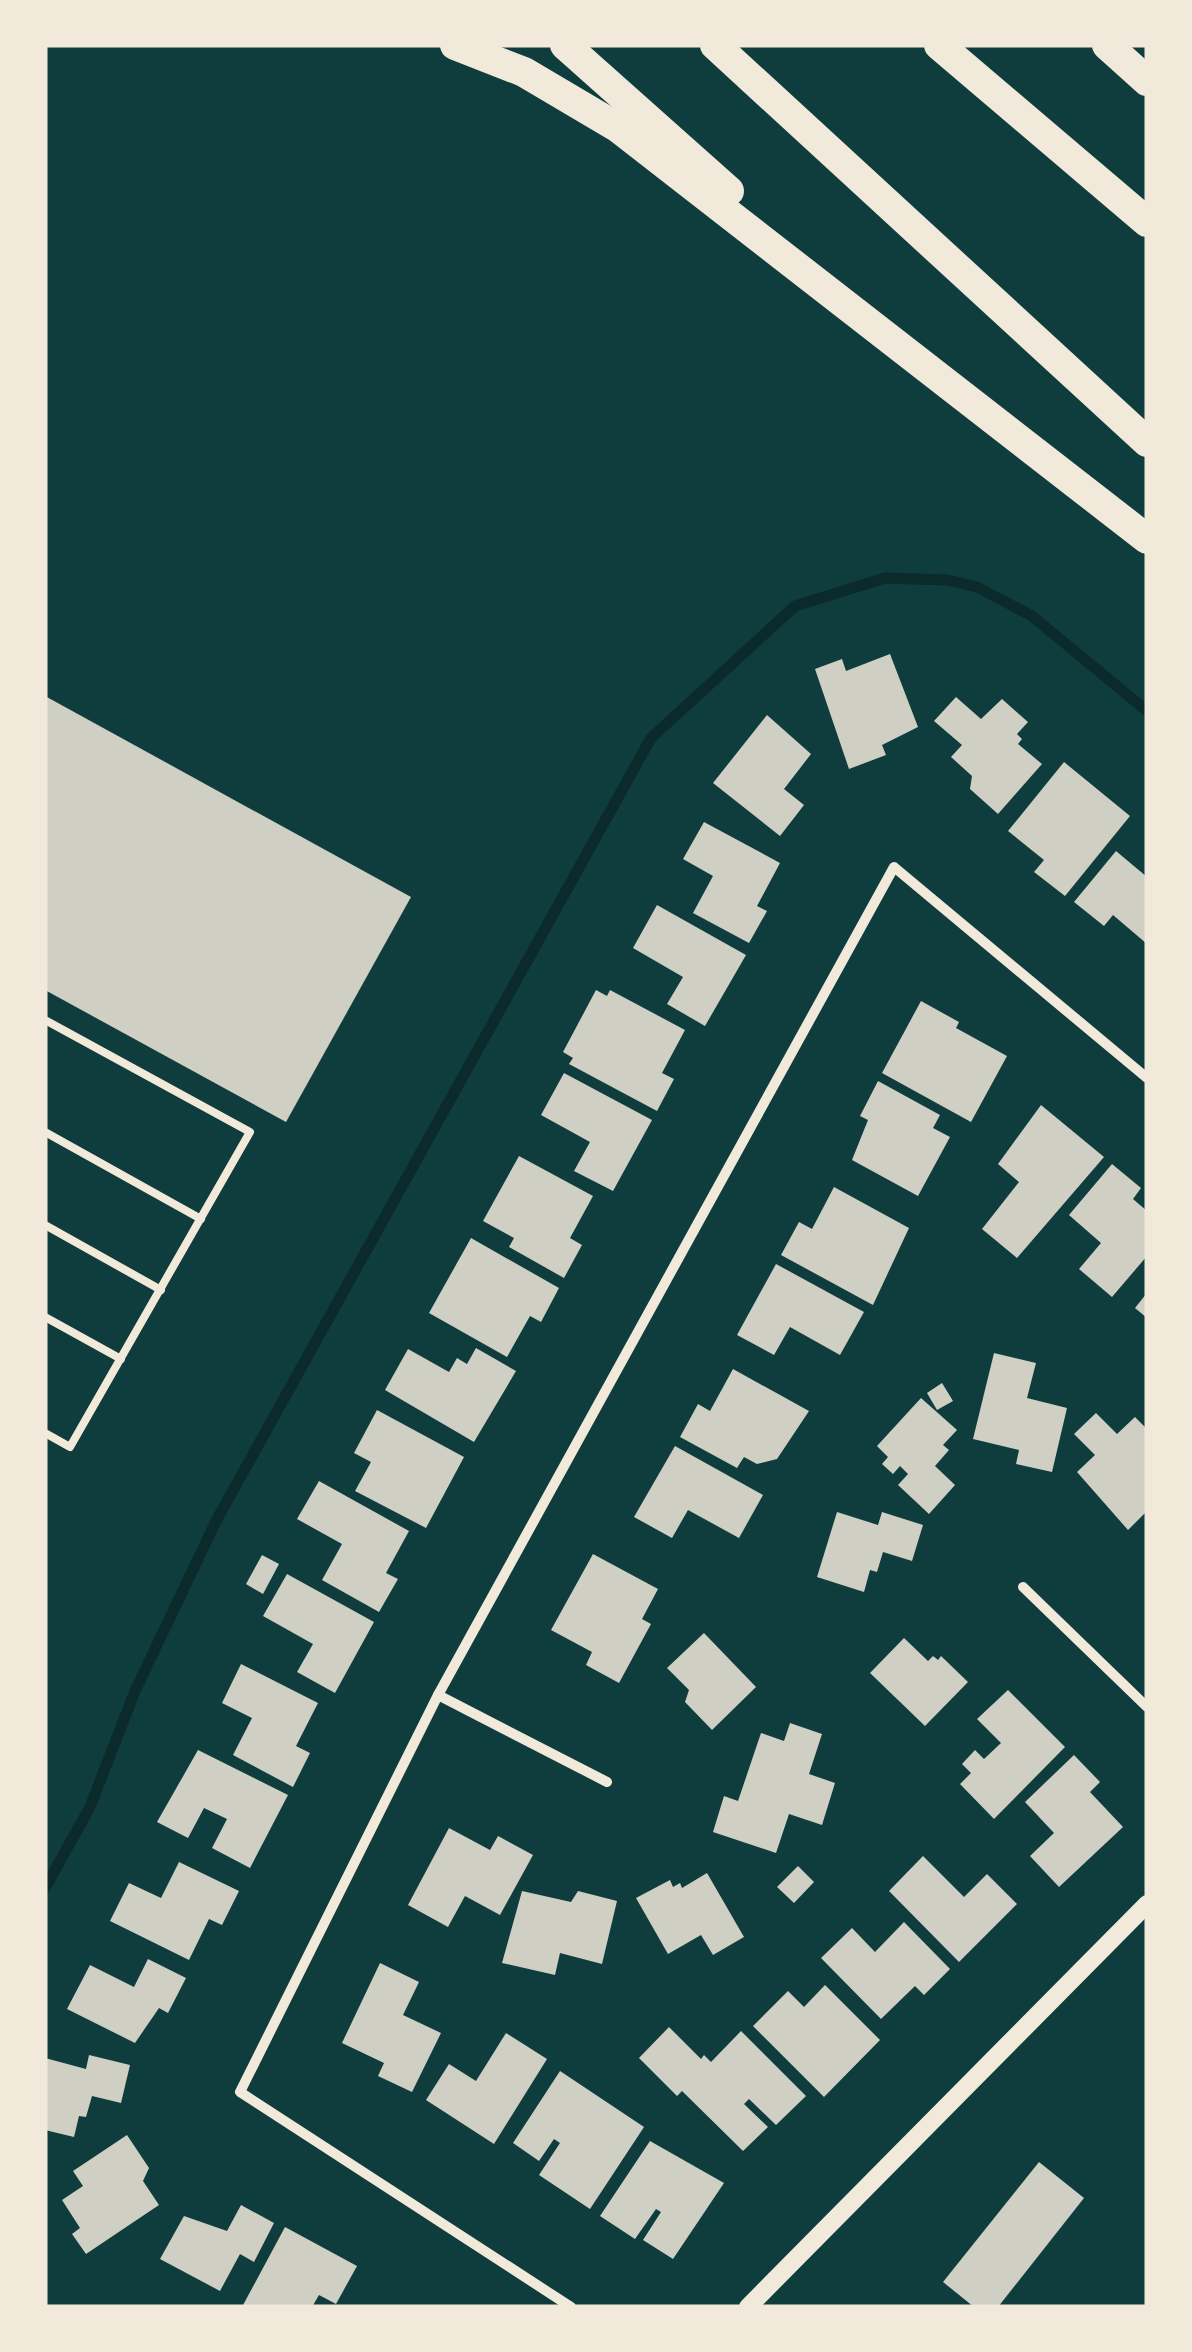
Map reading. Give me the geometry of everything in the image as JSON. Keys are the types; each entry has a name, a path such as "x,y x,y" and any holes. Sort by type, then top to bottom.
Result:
{"highway":[{"path":"455,45 524,72 602,117 1147,539"},
{"path":"565,45 898,344"},
{"path":"715,45 1147,442"},
{"path":"939,45 1147,222"},
{"path":"1107,45 1147,81"}],"street":[{"path":"571,2307 240,2092 438,1695 894,868 1147,1078"},
{"path":"1023,1587 1147,1707"},
{"path":"438,1695 608,1782"},
{"path":"748,2307 1147,1904"}],"lane":[{"path":"45,1020 250,1132 70,1447 45,1433"},
{"path":"45,1132 201,1219"},
{"path":"45,1225 161,1290"},
{"path":"45,1317 121,1359"}],"building":[{"path":"890,654 918,727 882,745 886,755 849,769 815,669 842,659 846,671"},
{"path":"45,696 411,897 286,1122 45,990"},
{"path":"956,697 981,719 1002,699 1028,722 1017,734 1022,739 1018,744 1042,764 998,814 970,789 972,776 951,757 962,745 934,721"},
{"path":"767,715 811,754 784,789 804,805 780,836 713,783"},
{"path":"1064,762 1130,816 1065,896 1034,872 1044,860 1008,831"},
{"path":"704,822 780,863 757,906 767,911 749,943 693,913 713,876 683,859"},
{"path":"1116,851 1147,877 1147,944 1113,915 1104,926 1074,902"},
{"path":"657,905 746,955 705,1026 667,1004 683,977 633,948"},
{"path":"596,990 607,996 610,990 685,1030 662,1073 674,1079 657,1111 569,1064 573,1058 563,1052"},
{"path":"921,1001 959,1022 956,1028 1007,1056 971,1122 882,1073"},
{"path":"564,1073 652,1120 613,1191 574,1171 590,1142 541,1115"},
{"path":"878,1081 940,1115 933,1128 950,1137 918,1196 852,1160 868,1120 860,1116"},
{"path":"1041,1105 1104,1157 1017,1258 982,1229 1019,1182 998,1164"},
{"path":"519,1156 593,1196 570,1238 582,1245 564,1278 509,1247 514,1238 483,1221"},
{"path":"1112,1164 1141,1188 1133,1199 1147,1211 1147,1256 1112,1297 1079,1269 1101,1243 1069,1215"},
{"path":"834,1187 909,1228 873,1305 781,1255 799,1222 812,1229"},
{"path":"471,1238 559,1288 541,1322 530,1316 507,1357 429,1313"},
{"path":"776,1264 864,1312 840,1355 790,1327 774,1355 737,1335"},
{"path":"1147,1293 1147,1318 1135,1308"},
{"path":"476,1348 516,1371 474,1442 385,1390 408,1349 449,1372 457,1358 467,1364"},
{"path":"994,1353 1036,1363 1027,1398 1067,1408 1052,1472 1016,1464 1019,1450 973,1439"},
{"path":"733,1369 809,1411 777,1459 757,1464 744,1457 737,1468 680,1437 698,1404 710,1411"},
{"path":"942,1383 953,1401 937,1410 927,1393"},
{"path":"921,1398 957,1430 943,1445 949,1450 935,1466 955,1485 929,1514 898,1485 908,1474 900,1466 893,1474 882,1464 888,1457 877,1446"},
{"path":"377,1410 464,1457 426,1528 355,1491 371,1462 354,1453"},
{"path":"1096,1413 1117,1434 1135,1417 1147,1429 1147,1511 1128,1530 1077,1472 1095,1455 1074,1434"},
{"path":"675,1446 763,1495 739,1538 688,1510 672,1538 634,1517"},
{"path":"319,1481 409,1531 386,1573 398,1579 379,1612 322,1580 342,1544 297,1519"},
{"path":"837,1512 878,1525 882,1512 923,1525 912,1561 883,1552 877,1572 870,1570 864,1592 817,1577"},
{"path":"593,1554 658,1589 642,1619 651,1624 619,1683 586,1665 592,1652 551,1630"},
{"path":"262,1555 279,1564 263,1594 246,1584"},
{"path":"287,1574 374,1622 335,1693 297,1672 313,1644 263,1616"},
{"path":"704,1633 756,1687 712,1730 685,1702 689,1690 667,1668"},
{"path":"904,1638 928,1661 941,1656 968,1682 925,1726 870,1673"},
{"path":"241,1664 318,1703 296,1746 310,1753 293,1787 233,1755 252,1718 222,1703"},
{"path":"1008,1690 1065,1747 994,1819 960,1784 971,1773 962,1764 975,1750 984,1759 1001,1743 977,1719"},
{"path":"790,1723 822,1734 809,1774 835,1783 822,1825 789,1814 776,1853 713,1832 724,1796 738,1801 761,1733 784,1741"},
{"path":"198,1750 288,1795 250,1868 212,1848 227,1819 204,1808 188,1838 157,1822"},
{"path":"1074,1755 1100,1782 1090,1792 1123,1827 1059,1887 1030,1856 1054,1833 1025,1802"},
{"path":"449,1828 490,1850 498,1836 533,1855 500,1915 465,1896 448,1927 408,1905"},
{"path":"923,1856 964,1897 987,1874 1017,1904 959,1962 889,1891"},
{"path":"179,1862 239,1891 222,1925 209,1919 189,1960 110,1921 129,1883 161,1898"},
{"path":"798,1866 814,1882 794,1903 777,1887"},
{"path":"707,1873 744,1937 713,1955 701,1935 668,1954 636,1898 670,1880 673,1887 680,1883 682,1888"},
{"path":"522,1891 571,1902 578,1891 617,1901 602,1964 560,1953 555,1975 502,1963"},
{"path":"904,1922 950,1969 924,1995 915,1986 881,2019 821,1958 852,1928 875,1952"},
{"path":"148,1959 186,1978 168,2013 159,2008 135,2043 67,2009 90,1965 134,1987"},
{"path":"380,1963 419,1982 403,2015 441,2033 412,2092 378,2076 384,2063 342,2043"},
{"path":"825,1985 880,2040 824,2097 753,2026 788,1991 804,2007"},
{"path":"669,2027 701,2059 704,2055 711,2062 741,2031 806,2096 776,2125 749,2099 744,2104 768,2127 743,2151 682,2091 677,2096 639,2058"},
{"path":"506,2033 547,2059 494,2144 426,2100 449,2064 476,2081"},
{"path":"89,2055 130,2065 121,2103 92,2096 86,2117 79,2116 74,2137 45,2130 45,2058 86,2069"},
{"path":"560,2071 644,2127 590,2209 539,2175 560,2143 554,2139 539,2161 513,2143"},
{"path":"127,2135 149,2168 143,2181 159,2205 86,2254 72,2234 80,2228 62,2200 83,2186 73,2171"},
{"path":"650,2141 724,2183 673,2259 643,2240 661,2212 656,2209 635,2239 600,2216"},
{"path":"1039,2162 1084,2198 998,2307 974,2307 943,2282"},
{"path":"241,2205 274,2223 254,2262 240,2254 220,2291 160,2259 184,2216 227,2231"},
{"path":"285,2227 357,2266 336,2304 319,2295 312,2307 242,2307"}],"waterway":[{"path":"45,1888 90,1807 135,1691 216,1521 651,738 795,606 885,578 947,580 977,587 1032,616 1147,711"}]}
